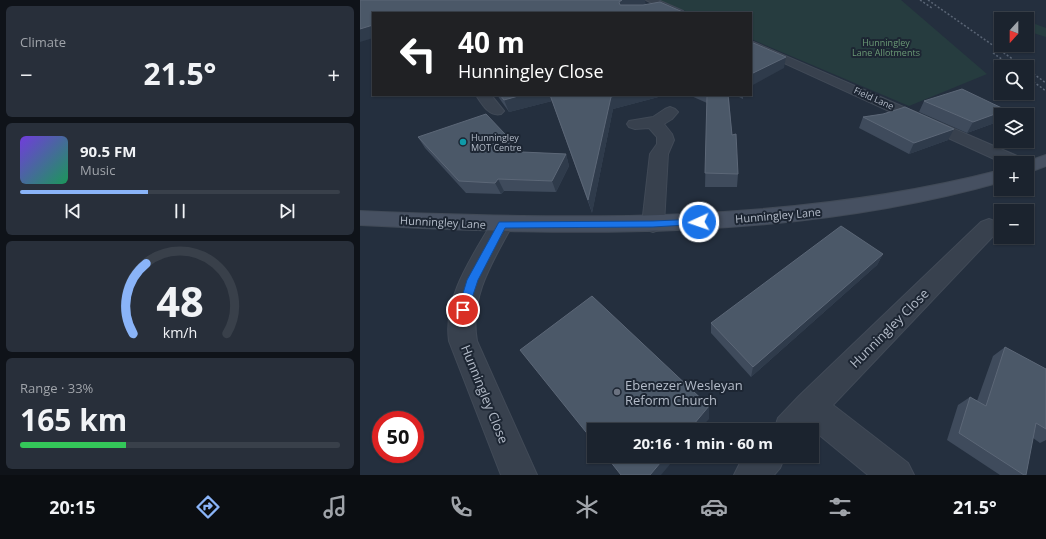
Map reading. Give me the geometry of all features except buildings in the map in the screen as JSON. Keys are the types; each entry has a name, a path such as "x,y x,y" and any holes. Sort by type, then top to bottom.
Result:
{"main road":[{"path":"1034,163 1046,160"},
{"name":"Hunningley Lane","path":"360,218 502,224 653,224 742,219 872,205 959,188 994,178"}],"street":[{"path":"650,5 665,6 678,12"},
{"name":"Field Lane","path":"752,44 1003,156"},
{"path":"484,96 496,111"},
{"path":"634,124 653,123 666,118 670,112"},
{"path":"653,123 663,132 666,138 666,146 659,154 653,224"},
{"name":"Hunningley Close","path":"502,224 472,280 461,320 463,341 519,475"},
{"name":"Hunningley Close","path":"800,419 989,227"},
{"path":"800,419 896,475"},
{"path":"752,475 762,463"}],"green space":[{"name":"Hunningley Lane Allotments","path":"659,0 901,0 987,74 909,106 752,39 752,12 688,12"},
{"path":"1034,24 1046,28 1046,37 1034,33"}],"railway":[{"path":"920,0 932,8"},
{"path":"928,0 1014,60"},
{"path":"993,53 1003,60"},
{"path":"1034,74 1046,83"},
{"path":"1034,82 1046,91"}],"place":[{"name":"Hunningley MOT Centre","path":"463,142"},
{"name":"Ebenezer Wesleyan Reform Church","path":"617,392"}],"route":[{"path":"463,310 472,280 502,224 653,224 699,222"}]}
